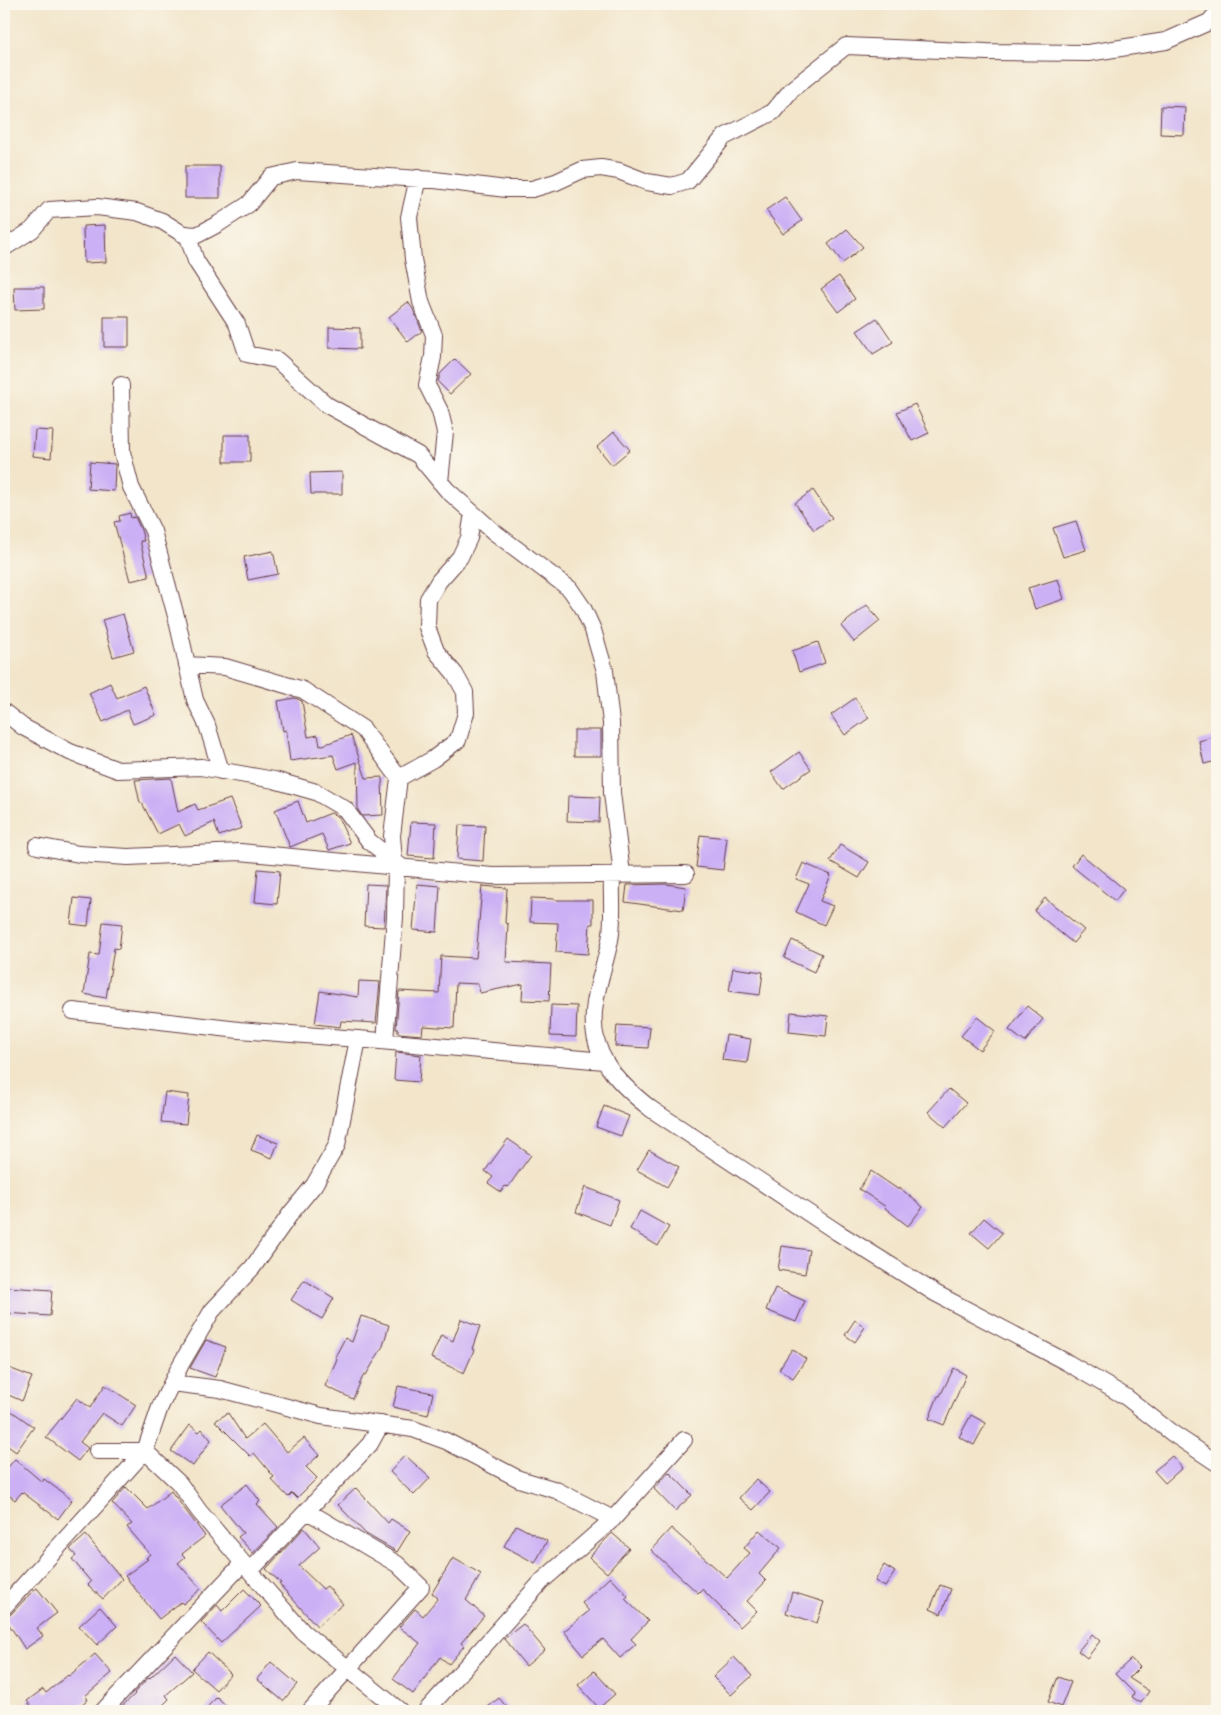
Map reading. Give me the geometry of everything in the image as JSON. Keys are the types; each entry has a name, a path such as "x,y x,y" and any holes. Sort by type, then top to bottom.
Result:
{"street":[{"path":"4,248 32,230 49,210 97,207 137,212 162,221 182,234 197,234 218,224 249,204 271,177 297,171 418,178 506,189 532,189 556,182 582,170 601,168 619,171 647,182 672,186 688,181 724,137 773,112 792,89 846,46 969,52 1088,53 1166,41 1209,22 1217,13"},
{"path":"418,178 409,217 413,259 421,302 434,334 433,357 428,385 440,411 445,432 440,482"},
{"path":"187,234 196,261 236,324 247,354 276,360 328,405 418,454 447,490 494,532 570,590 583,608 593,630 605,671 611,723 612,793 617,874 610,938 594,1004 593,1031 597,1045 610,1071 627,1090 651,1109 828,1226 935,1293 1068,1363 1126,1396 1172,1433 1217,1463"},
{"path":"121,385 122,452 124,461 131,487 153,531 195,700 207,725 221,772"},
{"path":"399,778 433,759 458,740 466,712 465,692 455,674 436,651 427,626 428,599 439,581 460,557 469,538 473,513"},
{"path":"187,666 225,667 303,690 363,729 399,778 392,836 398,865 385,1041"},
{"path":"4,712 23,727 70,752 118,770 202,767 221,772 274,780 316,792 346,808 369,841 398,865"},
{"path":"37,846 78,854 128,857 240,852 398,865 492,876 686,874"},
{"path":"73,1011 239,1030 604,1061"},
{"path":"4,1607 145,1451 160,1408 212,1311 253,1267 290,1213 314,1185 337,1145 358,1039"},
{"path":"172,1384 220,1389 321,1416 412,1429 446,1441 519,1479 556,1490 613,1519"},
{"path":"103,1711 246,1567 307,1510 370,1444 381,1424"},
{"path":"426,1711 543,1580 613,1519 684,1440"},
{"path":"97,1451 145,1451 179,1483 199,1511 303,1632 400,1711"},
{"path":"307,1510 397,1564 421,1587 310,1711"}],"building":[{"path":"1161,106 1185,107 1184,135 1160,134"},
{"path":"185,166 220,166 220,198 185,198"},
{"path":"785,197 802,221 783,234 766,210"},
{"path":"105,225 106,262 84,263 83,226"},
{"path":"847,229 863,247 843,263 828,244"},
{"path":"839,276 855,299 838,312 821,289"},
{"path":"14,287 44,287 44,309 15,310"},
{"path":"408,302 422,331 408,342 389,317"},
{"path":"104,317 129,317 129,347 104,347"},
{"path":"877,318 893,342 873,354 857,331"},
{"path":"329,327 360,328 360,349 329,348"},
{"path":"455,359 471,374 450,394 438,382 440,374"},
{"path":"915,404 929,433 912,441 897,412"},
{"path":"35,430 53,431 51,458 33,456"},
{"path":"614,432 630,450 612,465 597,447"},
{"path":"224,435 250,435 250,462 224,462"},
{"path":"90,462 115,464 114,491 88,489"},
{"path":"342,472 342,494 311,494 310,473"},
{"path":"813,490 832,518 814,530 795,503"},
{"path":"130,513 131,518 135,517 141,530 144,541 140,541 149,577 130,581 114,522 120,521 119,516"},
{"path":"1076,521 1086,550 1063,557 1053,528"},
{"path":"273,551 278,574 248,580 244,557"},
{"path":"1058,579 1064,599 1035,609 1028,588"},
{"path":"867,605 880,621 854,642 841,626"},
{"path":"123,614 134,651 113,657 102,620"},
{"path":"818,642 825,663 799,672 792,651"},
{"path":"110,683 117,698 144,686 156,715 133,724 127,710 103,722 89,693"},
{"path":"295,698 302,701 308,737 318,735 320,746 351,735 366,778 382,777 383,815 362,816 358,810 357,762 338,769 333,755 290,761 286,730 283,731 278,701"},
{"path":"855,698 869,718 845,735 831,715"},
{"path":"574,730 601,730 601,756 574,756"},
{"path":"1217,736 1217,761 1204,764 1199,741"},
{"path":"799,752 811,769 783,789 771,772"},
{"path":"171,778 178,812 195,804 198,810 230,799 242,828 219,836 214,822 185,836 179,824 158,834 142,803 140,803 135,780"},
{"path":"568,796 600,797 599,822 567,821"},
{"path":"298,801 306,823 331,813 338,817 350,843 329,850 322,834 290,847 275,810"},
{"path":"411,822 436,823 434,858 408,856"},
{"path":"459,825 485,826 483,861 457,859"},
{"path":"700,835 727,838 723,870 696,867"},
{"path":"840,845 869,862 859,878 830,861"},
{"path":"1081,854 1124,889 1115,901 1072,866"},
{"path":"803,863 831,875 820,901 833,906 824,925 796,912 809,884 796,879"},
{"path":"258,869 280,871 277,904 255,902"},
{"path":"366,884 386,885 384,927 364,926"},
{"path":"417,884 440,886 437,932 413,930"},
{"path":"666,884 686,887 683,910 625,902 627,885"},
{"path":"482,886 507,888 505,923 508,924 506,962 551,964 549,1001 522,1000 523,984 480,993 478,984 456,983 454,1028 423,1026 422,1035 398,1033 398,1029 396,1029 399,991 439,993 441,956 476,958"},
{"path":"74,898 91,900 88,926 71,924"},
{"path":"531,898 593,900 593,924 590,924 588,954 556,952 558,923 530,922"},
{"path":"1045,898 1084,930 1073,943 1034,911"},
{"path":"103,922 122,924 119,949 114,948 106,998 84,994 90,954 99,955"},
{"path":"792,940 822,954 814,972 784,958"},
{"path":"733,968 763,972 760,995 729,991"},
{"path":"359,981 380,982 376,1023 341,1021 340,1027 315,1024 320,991 358,997"},
{"path":"551,1005 577,1006 576,1037 550,1036"},
{"path":"1027,1006 1043,1019 1025,1042 1009,1030"},
{"path":"791,1012 828,1016 826,1036 789,1032"},
{"path":"977,1017 995,1031 980,1050 961,1036"},
{"path":"617,1025 650,1027 648,1048 615,1046"},
{"path":"726,1035 751,1039 747,1063 722,1060"},
{"path":"396,1052 421,1055 419,1082 394,1080"},
{"path":"949,1089 966,1103 945,1127 928,1112"},
{"path":"165,1092 189,1095 186,1124 161,1122"},
{"path":"604,1106 629,1116 621,1136 596,1127"},
{"path":"257,1135 278,1143 272,1158 251,1150"},
{"path":"508,1139 531,1155 508,1187 505,1186 501,1192 488,1183 493,1177 485,1171"},
{"path":"649,1150 679,1167 667,1187 637,1170"},
{"path":"871,1171 899,1190 900,1188 923,1207 908,1226 886,1207 859,1189"},
{"path":"585,1187 619,1200 610,1225 576,1212"},
{"path":"640,1211 669,1227 658,1246 630,1229"},
{"path":"984,1218 1002,1233 989,1248 971,1233"},
{"path":"782,1246 809,1250 805,1274 778,1270"},
{"path":"304,1280 334,1298 322,1319 291,1300"},
{"path":"7,1287 52,1290 50,1316 5,1313"},
{"path":"775,1288 805,1301 796,1322 766,1310"},
{"path":"361,1316 389,1325 383,1346 366,1375 364,1374 353,1399 325,1386 337,1359 335,1357 345,1338 352,1342"},
{"path":"461,1319 480,1326 472,1349 474,1350 464,1373 431,1358 441,1335 453,1341"},
{"path":"855,1320 865,1327 855,1342 845,1335"},
{"path":"206,1340 226,1347 215,1377 190,1368"},
{"path":"792,1349 806,1359 793,1378 779,1369"},
{"path":"4,1366 32,1377 22,1401 4,1393"},
{"path":"954,1368 966,1375 944,1425 929,1419 938,1396 940,1396"},
{"path":"105,1385 136,1405 122,1426 102,1413 80,1442 88,1448 78,1461 46,1437 77,1398 90,1408"},
{"path":"398,1386 433,1393 428,1415 393,1407"},
{"path":"10,1410 34,1427 16,1452 4,1443 4,1418"},
{"path":"228,1413 245,1439 263,1424 287,1452 304,1438 319,1455 306,1467 317,1478 297,1498 292,1493 288,1497 271,1479 274,1477 254,1453 250,1456 215,1421"},
{"path":"971,1415 986,1423 974,1445 959,1437"},
{"path":"190,1425 199,1432 202,1429 211,1440 193,1466 171,1451"},
{"path":"405,1455 430,1478 414,1495 390,1472"},
{"path":"1172,1456 1182,1468 1165,1483 1154,1471"},
{"path":"15,1459 42,1482 44,1479 72,1500 58,1519 22,1492 15,1500 4,1491 4,1472"},
{"path":"669,1472 692,1495 675,1511 654,1489"},
{"path":"756,1479 770,1492 753,1510 739,1498"},
{"path":"247,1484 260,1501 257,1504 278,1527 253,1553 238,1537 243,1533 220,1505"},
{"path":"126,1487 148,1509 171,1491 205,1536 182,1554 185,1557 178,1563 201,1589 183,1604 181,1602 159,1619 125,1576 148,1559 146,1558 150,1554 127,1527 132,1524 112,1503"},
{"path":"356,1488 388,1523 391,1519 410,1531 397,1552 366,1534 338,1505"},
{"path":"516,1525 547,1541 535,1563 504,1546"},
{"path":"304,1528 320,1547 299,1566 323,1589 327,1586 343,1604 317,1626 279,1584 281,1583 266,1569"},
{"path":"671,1528 727,1578 750,1553 744,1548 759,1530 781,1548 759,1574 766,1581 747,1601 757,1611 740,1627 702,1589 698,1593 651,1550"},
{"path":"612,1533 629,1548 607,1573 589,1557"},
{"path":"86,1535 122,1579 103,1599 88,1585 91,1582 72,1559 76,1556 70,1549"},
{"path":"453,1558 481,1574 466,1600 484,1616 461,1643 464,1646 449,1664 440,1657 413,1694 393,1679 420,1643 399,1627 415,1609 423,1616 438,1598 432,1593"},
{"path":"884,1565 895,1572 885,1587 875,1581"},
{"path":"610,1577 628,1596 625,1599 648,1621 631,1639 636,1644 620,1658 603,1639 583,1655 564,1631 589,1611 582,1603"},
{"path":"940,1585 951,1589 941,1614 930,1609"},
{"path":"37,1588 57,1613 37,1628 43,1636 25,1649 4,1617 11,1614"},
{"path":"244,1589 261,1606 221,1643 201,1622 217,1605 222,1611"},
{"path":"792,1592 824,1602 817,1623 786,1613"},
{"path":"100,1607 117,1626 97,1645 79,1626"},
{"path":"523,1624 545,1650 526,1666 504,1639"},
{"path":"1092,1634 1100,1641 1087,1658 1078,1651"},
{"path":"208,1652 231,1674 216,1690 192,1669"},
{"path":"95,1654 112,1673 85,1696 88,1699 74,1711 35,1711 27,1701 43,1689 46,1693"},
{"path":"175,1654 192,1672 166,1695 169,1699 157,1711 117,1711 149,1677"},
{"path":"734,1657 752,1676 731,1695 713,1677"},
{"path":"1131,1659 1140,1667 1129,1678 1149,1691 1141,1703 1132,1697 1134,1693 1115,1674"},
{"path":"271,1662 297,1684 283,1701 257,1679"},
{"path":"594,1671 615,1694 599,1708 578,1685"},
{"path":"1058,1677 1071,1682 1061,1707 1048,1702"},
{"path":"217,1697 232,1711 203,1711"},
{"path":"499,1698 510,1711 483,1711"}]}
